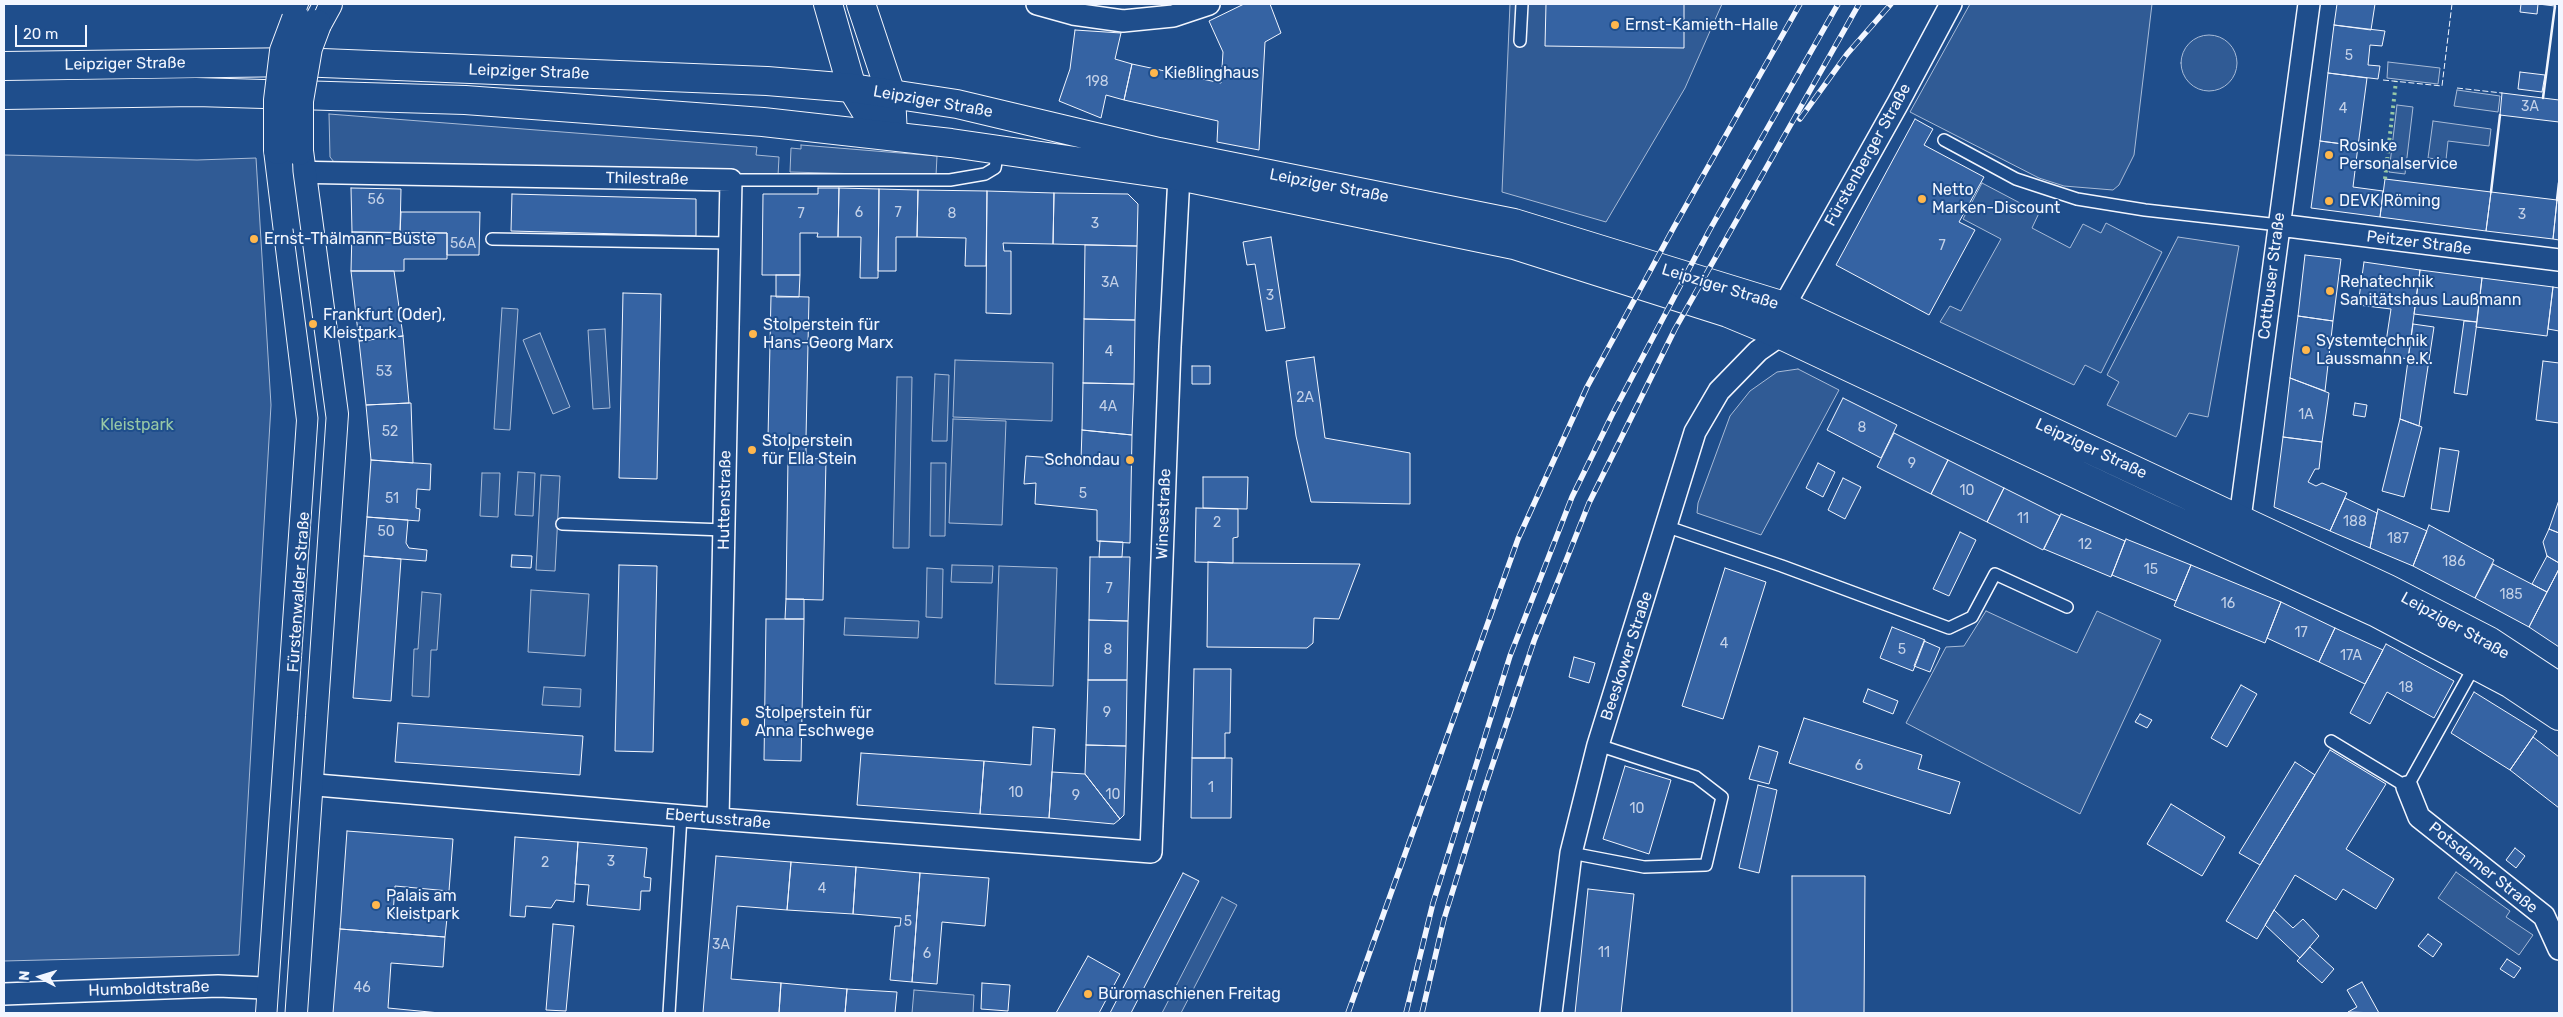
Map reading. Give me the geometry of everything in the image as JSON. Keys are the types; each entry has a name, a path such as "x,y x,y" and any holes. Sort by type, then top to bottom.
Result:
{"main road":[{"path":"828,4 852,88 867,113 892,136"},
{"path":"861,4 891,94 892,136"},
{"name":"Fürstenwalder Straße","path":"282,1001 297,784 334,414 289,161 308,48 311,13"},
{"name":"Leipziger Straße","path":"4,66 298,62 767,81 852,88 957,104 1159,152 1514,223 1784,306 2321,557 2489,642 2559,687"},
{"name":"Leipziger Straße","path":"4,95 196,92 464,100 763,122 892,136 1179,176 1514,245 1728,312 1781,334 2375,612 2511,684 2559,716"}],"street":[{"path":"1037,4 1073,14 1123,21 1173,16 1209,4"},
{"name":"Fürstenberger Straße","path":"1784,306 1898,103 1951,4"},
{"name":"Cottbuser Straße","path":"2236,548 2309,4"},
{"name":"Thilestraße","path":"289,161 731,180"},
{"name":"Winsestraße","path":"1151,852 1170,347 1179,176"},
{"name":"Huttenstraße","path":"718,819 731,180"},
{"name":"Peitzer Straße","path":"2279,225 2559,260"},
{"name":"Beeskower Straße","path":"1551,1013 1571,853 1598,745 1668,527 1695,432 1720,391 1758,351 1781,334"},
{"name":"Ebertusstraße","path":"297,784 1151,852"},
{"name":"Potsdamer Straße","path":"2407,787 2419,817 2544,916 2559,949"},
{"name":"Humboldtstraße","path":"4,994 218,986 282,1001"}],"lane":[{"path":"1520,41 1522,4"},
{"path":"1944,140 2016,179 2076,199 2192,216 2279,225"},
{"name":"Thilestraße","path":"731,180 950,180 985,174 995,168 998,151"},
{"path":"492,239 730,243"},
{"path":"562,524 724,530"},
{"path":"1668,527 1782,566 1949,628 1972,617 1995,574 2068,607"},
{"path":"2331,741 2407,787 2475,664"},
{"path":"1571,853 1644,867 1706,865 1722,797 1696,777 1598,745"},
{"path":"669,1013 681,816"}],"shaded area":[{"path":"1510,4 1722,4 1685,88 1606,222 1502,192"},
{"path":"1970,4 2152,4 2134,155 2119,185 2113,190 2064,186 2039,178 1910,112"},
{"path":"2209,35 2224,40 2232,48 2237,63 2232,78 2224,86 2209,91 2194,86 2186,78 2181,63 2186,48 2194,40"},
{"path":"2388,62 2440,68 2438,84 2387,78"},
{"path":"2457,90 2500,96 2498,112 2454,106"},
{"path":"2397,105 2413,107 2405,174 2389,172"},
{"path":"329,114 757,147 756,155 779,157 778,176 334,162 330,157"},
{"path":"2433,121 2491,129 2489,146 2448,141 2446,160 2428,158"},
{"path":"801,145 937,156 936,176 790,172 791,148 801,149"},
{"name":"Kleistpark","path":"4,155 197,160 256,158 271,405 239,955 4,961"},
{"path":"1982,183 2039,213 2032,228 2070,248 2083,224 2101,233 2106,223 2162,252 2101,373 2085,365 2074,385 1940,322 1950,306 1961,311 2001,239 1963,219"},
{"path":"2178,237 2239,246 2208,417 2189,413 2176,437 2107,405 2119,382 2107,375"},
{"path":"502,308 518,309 510,430 494,429"},
{"path":"605,329 610,408 593,409 588,330"},
{"path":"540,333 570,407 553,414 523,340"},
{"path":"955,360 1053,363 1052,421 953,417"},
{"path":"1798,369 1839,390 1761,535 1697,513 1698,503 1730,416 1750,391 1777,372"},
{"path":"935,374 949,375 947,441 932,441"},
{"path":"897,377 912,377 909,548 893,548"},
{"path":"953,419 1006,421 1002,525 949,523"},
{"path":"931,463 946,463 945,536 930,536"},
{"path":"518,472 535,473 533,516 515,515"},
{"path":"482,473 500,473 498,517 480,516"},
{"path":"541,475 560,476 555,571 536,570"},
{"path":"952,565 993,566 992,583 951,582"},
{"path":"999,566 1057,568 1053,686 995,684"},
{"path":"927,568 943,569 942,618 926,617"},
{"path":"531,590 589,594 585,656 528,652"},
{"path":"422,592 441,594 437,650 431,650 429,697 412,696 414,649 418,649"},
{"path":"1986,611 2077,653 2097,611 2161,640 2080,814 1906,723 1946,647 1964,646"},
{"path":"845,618 919,621 918,638 844,635"},
{"path":"544,687 581,689 580,707 542,705"},
{"path":"2456,872 2510,911 2506,917 2533,935 2519,955 2438,898"},
{"path":"1222,897 1237,905 1181,1013 1162,1013"},
{"path":"914,990 974,995 973,1013 912,1013"}],"building":[{"name":"Kießlinghaus","path":"1244,4 1270,4 1281,33 1265,42 1259,150 1217,142 1218,121 1124,100 1132,64 1221,83 1223,52 1209,21"},
{"name":"Ernst-Kamieth-Halle","path":"1546,4 1684,4 1684,48 1545,46"},
{"path":"2337,4 2375,4 2371,30 2334,25"},
{"path":"2521,4 2538,4 2537,14 2520,12"},
{"path":"2538,4 2555,4 2555,6"},
{"path":"2334,25 2385,31 2382,46 2370,45 2368,65 2380,66 2378,79 2328,73"},
{"path":"1075,30 1121,33 1115,59 1132,64 1124,100 1106,95 1101,118 1059,101 1070,69"},
{"path":"2520,72 2545,75 2542,92 2518,89"},
{"path":"2328,73 2367,78 2358,146 2320,141"},
{"path":"2502,93 2559,100 2559,122 2500,115"},
{"name":"Netto Marken-Discount","path":"1915,119 1933,129 1924,145 1984,177 1959,222 1975,230 1929,315 1836,265"},
{"path":"2320,141 2358,146 2353,187 2383,191 2380,217 2311,208"},
{"path":"2385,179 2491,192 2486,231 2380,217"},
{"path":"351,188 401,189 400,233 352,232"},
{"path":"818,188 839,188 838,237 817,237 818,233 800,233 800,275 762,275 763,194 818,194"},
{"path":"839,188 879,189 878,278 860,278 861,237 838,237"},
{"path":"879,189 918,190 917,237 896,237 896,271 878,271"},
{"path":"918,190 987,191 986,266 965,266 966,238 917,237"},
{"path":"987,191 1054,193 1053,244 1003,243 1004,251 1011,251 1011,314 986,313"},
{"path":"2491,192 2557,200 2553,239 2486,231"},
{"path":"1054,193 1128,194 1138,204 1137,246 1053,244"},
{"path":"512,194 696,199 696,236 511,231"},
{"path":"2557,200 2559,200 2559,240 2553,239"},
{"path":"401,212 480,212 479,255 447,255 447,233 400,233"},
{"path":"352,232 447,233 447,259 404,259 404,271 351,271"},
{"path":"1271,237 1285,328 1266,331 1255,264 1247,265 1243,242"},
{"path":"1085,245 1137,246 1135,320 1084,319"},
{"path":"2305,255 2341,259 2333,321 2298,316"},
{"path":"2364,262 2420,270 2408,359 2384,355 2391,309 2358,305"},
{"path":"2420,270 2482,278 2477,322 2414,314"},
{"path":"351,271 394,271 403,336 359,341"},
{"path":"776,275 800,275 799,297 776,297"},
{"path":"2482,278 2553,287 2547,336 2476,327"},
{"path":"2553,287 2559,288 2559,331 2548,329"},
{"path":"623,293 661,294 657,479 619,478"},
{"path":"771,296 809,297 806,438 768,438"},
{"path":"2298,316 2333,321 2325,391 2290,378"},
{"path":"1084,319 1135,320 1134,384 1083,383"},
{"path":"2464,321 2477,322 2467,395 2454,393"},
{"path":"2413,324 2434,327 2419,426 2400,419"},
{"path":"403,336 409,403 366,405 359,341"},
{"path":"1314,357 1325,438 1410,453 1410,504 1311,502 1296,436 1286,361"},
{"path":"2543,361 2559,363 2559,423 2536,420"},
{"path":"1192,366 1210,366 1210,384 1192,384"},
{"path":"2290,378 2329,393 2322,442 2283,437"},
{"path":"1083,383 1134,384 1132,435 1082,430"},
{"path":"1843,398 1897,425 1881,458 1827,430"},
{"path":"411,403 413,463 371,460 366,405"},
{"path":"2355,403 2367,405 2365,417 2353,415"},
{"path":"2400,419 2422,427 2404,497 2382,491"},
{"path":"1082,430 1132,435 1130,543 1097,541 1097,510 1035,504 1036,483 1024,484 1026,456 1081,460"},
{"path":"1894,433 1948,460 1931,494 1877,467"},
{"path":"2283,437 2322,442 2319,469 2315,469 2308,482 2316,486 2322,483 2347,493 2330,531 2274,507"},
{"path":"789,438 806,438 806,459 788,458"},
{"path":"2440,448 2459,451 2449,512 2431,509"},
{"path":"788,458 826,459 823,600 786,599"},
{"path":"371,460 431,464 430,490 417,489 416,508 420,509 419,521 367,517"},
{"path":"1948,460 2004,488 1987,522 1931,494"},
{"path":"1818,463 1835,472 1823,497 1806,488"},
{"path":"1203,477 1248,477 1247,509 1203,508"},
{"path":"1843,478 1861,487 1845,519 1828,510"},
{"path":"2004,488 2060,516 2043,550 1987,522"},
{"path":"2345,498 2377,513 2370,548 2330,531"},
{"path":"2559,500 2559,533 2549,529"},
{"path":"1196,508 1238,509 1238,537 1233,538 1233,563 1195,562"},
{"path":"2378,509 2427,531 2413,566 2370,548"},
{"path":"2061,514 2125,541 2111,577 2044,549"},
{"path":"367,517 408,520 406,543 409,548 427,550 426,561 364,556"},
{"path":"2429,525 2494,560 2475,598 2413,566"},
{"path":"2549,529 2559,533 2559,563 2547,556 2543,542"},
{"path":"1960,532 1976,540 1949,596 1933,589"},
{"path":"2126,539 2191,565 2176,601 2112,575"},
{"path":"1100,541 1123,542 1122,557 1099,557"},
{"path":"512,555 532,556 531,568 511,567"},
{"path":"364,556 401,559 391,701 353,698"},
{"path":"2547,556 2559,563 2559,569 2547,592 2532,584"},
{"path":"1090,557 1130,557 1128,621 1089,620"},
{"path":"1208,562 1360,564 1339,619 1314,618 1313,643 1307,648 1207,647"},
{"path":"2493,564 2547,592 2529,627 2475,598"},
{"path":"619,565 657,566 653,752 615,751"},
{"path":"2191,565 2281,602 2265,643 2174,606"},
{"path":"1725,568 1766,582 1723,719 1682,706"},
{"path":"2559,569 2559,647 2529,627"},
{"path":"786,599 804,599 804,619 785,619"},
{"path":"2281,602 2335,628 2319,662 2267,638"},
{"path":"766,619 804,619 801,761 764,760"},
{"path":"1089,620 1128,621 1127,680 1088,680"},
{"path":"1892,627 1925,640 1913,671 1880,658"},
{"path":"2335,628 2383,650 2365,684 2319,662"},
{"path":"1924,641 1940,648 1930,672 1914,666"},
{"path":"2386,644 2454,681 2434,718 2387,692 2370,724 2350,713"},
{"path":"1574,657 1595,663 1589,683 1569,677"},
{"path":"1194,669 1231,669 1230,733 1225,733 1225,758 1192,758"},
{"path":"1088,680 1127,680 1126,746 1086,745"},
{"path":"2241,685 2257,694 2227,747 2211,738"},
{"path":"1868,689 1898,701 1893,714 1863,702"},
{"path":"2474,692 2537,731 2510,770 2451,733"},
{"path":"2140,714 2152,720 2147,728 2135,722"},
{"path":"1804,718 1922,755 1918,769 1960,782 1950,814 1789,763"},
{"path":"398,723 583,736 580,775 395,762"},
{"path":"1033,727 1055,729 1049,818 980,814 984,761 1031,765"},
{"path":"2533,737 2559,757 2559,808 2510,770"},
{"path":"1086,745 1126,746 1124,815 1120,819 1085,774"},
{"path":"1759,746 1778,752 1769,784 1749,779"},
{"path":"2330,750 2386,784 2346,849 2394,879 2376,909 2343,889 2336,900 2295,875 2257,939 2226,921"},
{"path":"861,753 984,761 980,814 857,805"},
{"path":"1192,758 1232,758 1231,818 1191,818"},
{"path":"2295,762 2315,775 2260,865 2239,853"},
{"path":"1625,766 1671,780 1649,854 1603,839"},
{"path":"1052,772 1085,774 1120,819 1114,824 1049,818"},
{"path":"1758,785 1777,790 1759,873 1739,868"},
{"path":"2171,804 2225,837 2202,876 2147,844"},
{"path":"347,831 453,839 449,891 395,886 393,914 447,918 445,937 340,929"},
{"path":"515,837 578,842 574,902 556,900 551,908 526,906 525,917 510,916"},
{"path":"578,842 647,848 644,877 651,878 650,891 641,891 640,910 587,905 589,885 575,884"},
{"path":"2515,848 2525,856 2516,868 2506,860"},
{"path":"716,856 791,862 787,910 737,906 731,979 781,983 779,1013 703,1013"},
{"path":"791,862 856,867 853,914 787,910"},
{"path":"856,867 920,873 912,982 890,980 895,926 900,926 901,918 853,914"},
{"path":"920,873 989,878 985,926 942,922 937,984 912,982"},
{"path":"1183,873 1199,881 1131,1013 1110,1013"},
{"path":"1792,876 1865,876 1864,1013 1792,1013"},
{"path":"1588,889 1634,894 1621,1013 1575,1013"},
{"path":"2274,910 2293,928 2303,919 2319,936 2300,958 2265,925"},
{"path":"553,924 574,926 566,1011 546,1010"},
{"path":"340,929 445,937 443,967 391,963 388,1008 440,1013 333,1013"},
{"path":"2428,934 2442,944 2433,957 2418,946"},
{"path":"2310,947 2334,969 2322,983 2297,961"},
{"name":"Büromaschienen Freitag","path":"1088,956 1120,974 1099,1013 1056,1013"},
{"path":"2507,959 2521,968 2514,978 2500,969"},
{"path":"2362,982 2379,1013 2348,1012 2357,1007 2347,990"},
{"path":"781,983 847,989 845,1013 779,1013"},
{"path":"982,983 1010,985 1008,1011 981,1009"},
{"path":"847,989 897,992 895,1013 845,1013"}],"tram line":[{"path":"283,115 283,100 291,50 309,4"},
{"path":"285,1013 326,418 293,172 290,102 298,51 318,4"},
{"path":"277,1013 318,418 293,229"}],"railway":[{"path":"1348,1013 1518,539 1587,387 1674,227 1800,4"},
{"path":"1406,1013 1433,903 1510,656 1572,497 1612,415 1709,231 1838,4"},
{"path":"1422,1013 1444,919 1485,787 1534,641 1589,503 1675,329 1859,4"},
{"path":"1800,119 1847,54 1891,4"}],"hedge":[{"path":"2385,179 2396,81"}],"fence":[{"path":"2383,80 2442,86 2452,4"},
{"path":"2457,88 2502,93"},
{"path":"2358,146 2388,148"}],"wall":[{"path":"2543,98 2555,6"},
{"path":"2491,192 2500,115"},
{"path":"2557,200 2559,183"}],"place":[{"name":"Ernst-Kamieth-Halle","path":"1615,25"},
{"name":"Kießlinghaus","path":"1154,73"},
{"name":"Rosinke Personalservice","path":"2329,155"},
{"name":"Netto Marken-Discount","path":"1922,199"},
{"name":"DEVK Röming","path":"2329,201"},
{"name":"Ernst-Thälmann-Büste","path":"254,239"},
{"name":"Rehatechnik Sanitätshaus Laußmann","path":"2330,291"},
{"name":"Frankfurt (Oder), Kleistpark","path":"313,324"},
{"name":"Stolperstein für Hans-Georg Marx","path":"753,334"},
{"name":"Systemtechnik Laussmann e.K.","path":"2306,350"},
{"name":"Stolperstein für Ella Stein","path":"752,450"},
{"name":"Schondau","path":"1130,460"},
{"name":"Stolperstein für Anna Eschwege","path":"745,722"},
{"name":"Palais am Kleistpark","path":"376,905"},
{"name":"Büromaschienen Freitag","path":"1088,994"}]}
